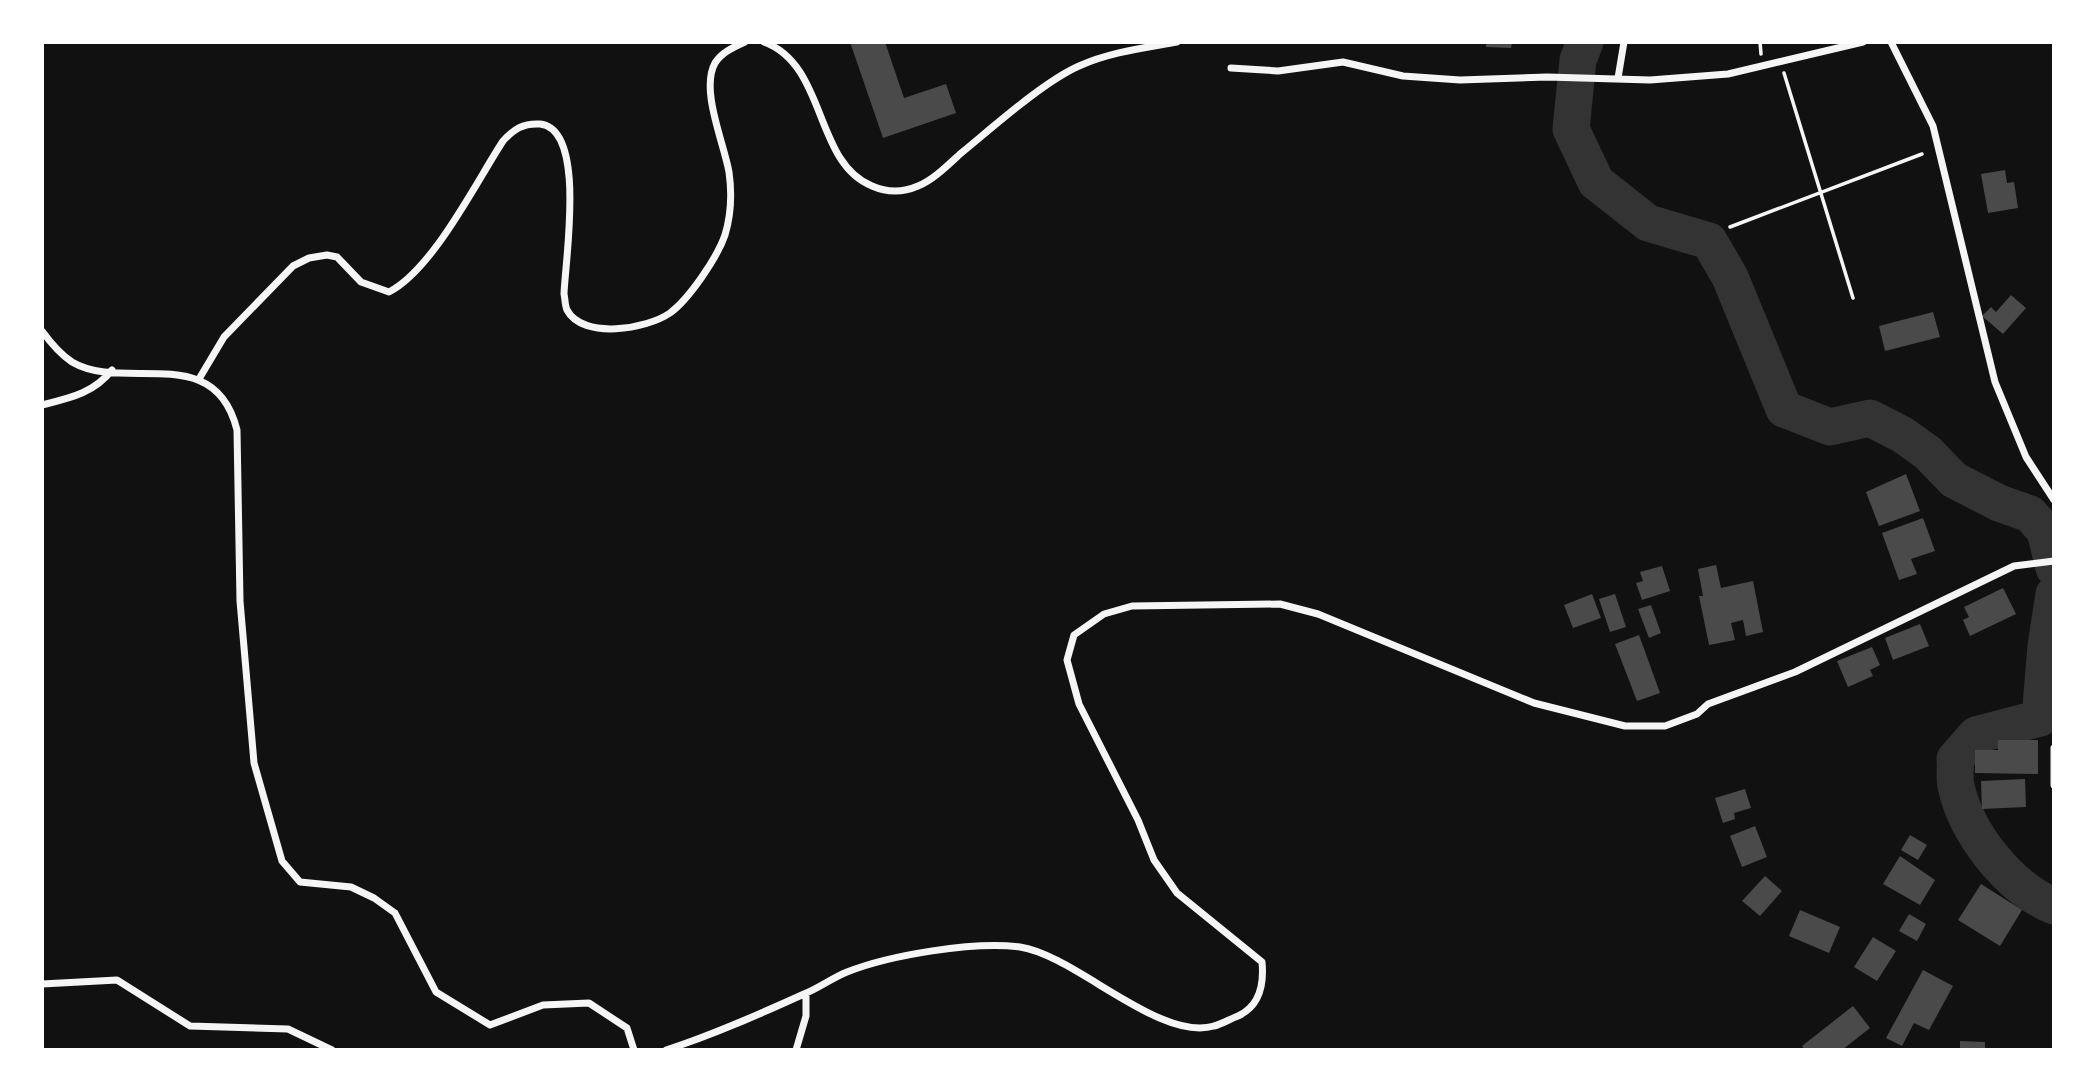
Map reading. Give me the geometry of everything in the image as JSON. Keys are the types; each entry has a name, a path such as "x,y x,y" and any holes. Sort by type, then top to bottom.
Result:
{"street":[{"path":"199,379 224,337 293,266 309,258 337,257 361,282 388,292 404,284 436,246 503,141 516,127 531,124 546,125 559,135 566,150 570,185 564,294 567,310 580,322 598,329 650,324 671,312 693,289 724,237 731,205 729,173 715,115 710,77 722,55 745,42"},
{"path":"764,42 784,55 808,84 832,143 852,173 869,186 897,192 920,186 1016,109 1077,66 1117,52 1177,42"},
{"path":"1618,78 1625,42"},
{"path":"1231,68 1278,71 1343,62 1403,76 1460,80 1650,80 1728,74 1863,42"},
{"path":"1891,42 1933,126 1995,382 2026,457 2054,500"},
{"path":"42,331 73,362 112,370 199,379 225,404 233,416 237,430 240,601 254,763 282,862 300,882 351,887 396,913 436,992 490,1025 544,1006 589,1003 627,1028 634,1050"},
{"path":"42,405 88,392 102,383 112,370"},
{"path":"666,1050 806,993 847,972 953,948 1021,947 1055,960 1156,1017 1176,1024 1212,1027 1244,1013 1260,994 1264,979 1262,962 1177,893 1154,860 1138,820 1079,704 1067,660 1074,635 1104,614 1132,606 1280,604 1318,614 1534,704 1625,726 1665,726 1697,714 1708,704 1795,672 2014,566 2054,561"},
{"path":"2054,748 2054,785"},
{"path":"42,984 117,980 190,1026 288,1029 332,1050"},
{"path":"796,1050 806,1016 806,993"}],"path":[{"path":"1781,61 1853,298"},
{"path":"1730,227 1922,154"}],"building":[{"path":"850,42 885,42 904,98 946,84 956,113 883,138"},
{"path":"1486,42 1512,42 1511,48 1486,47"},
{"path":"2005,170 2007,183 2014,182 2018,208 1988,213 1981,174"},
{"path":"2011,295 2026,308 2003,334 1982,316 1991,307 1996,312"},
{"path":"1933,312 1940,337 1885,351 1879,326"},
{"path":"1906,474 1920,511 1879,526 1866,492"},
{"path":"1923,518 1935,551 1911,559 1917,574 1899,580 1882,533"},
{"path":"1716,565 1721,588 1753,581 1763,632 1746,636 1743,620 1731,623 1735,640 1709,645 1699,596 1703,596 1698,569"},
{"path":"1662,566 1670,591 1642,600 1636,583 1643,581 1640,572"},
{"path":"2003,588 2016,614 1970,636 1963,620 1969,617 1964,607"},
{"path":"1592,594 1601,618 1573,628 1564,605"},
{"path":"1615,594 1626,627 1610,632 1599,599"},
{"path":"1651,605 1661,633 1649,638 1638,609"},
{"path":"1920,624 1929,646 1893,660 1885,638"},
{"path":"1639,635 1660,693 1637,701 1615,644"},
{"path":"1872,647 1880,665 1870,670 1873,676 1848,687 1837,661"},
{"path":"1998,740 2038,740 2038,774 1975,773 1975,750 1998,750"},
{"path":"2025,779 2026,807 1982,809 1981,781"},
{"path":"1745,789 1751,808 1734,813 1735,819 1723,823 1715,798"},
{"path":"1755,826 1767,857 1742,867 1730,836"},
{"path":"1910,835 1927,845 1918,860 1901,850"},
{"path":"1900,856 1935,880 1920,905 1883,884"},
{"path":"1765,876 1782,891 1760,916 1742,901"},
{"path":"1981,884 2022,910 2000,946 1958,920"},
{"path":"1800,910 1840,927 1829,953 1789,936"},
{"path":"1909,914 1926,924 1917,941 1899,931"},
{"path":"1873,937 1896,951 1877,981 1854,967"},
{"path":"1923,970 1953,986 1929,1030 1914,1023 1902,1046 1886,1038"},
{"path":"1853,1006 1870,1028 1842,1050 1805,1050 1802,1046"},
{"path":"1960,1041 1985,1042 1985,1050 1960,1050"}],"waterway":[{"path":"1585,42 1578,60 1571,129 1596,182 1648,223 1709,241 1730,277 1784,409 1830,427 1870,418 1903,435 1928,453 1954,480 1999,503 2030,514 2045,531 2054,568"},
{"path":"2054,594 2046,646 2040,718 1976,735 1955,759 1955,783 1961,804 1980,840 2006,873 2037,898 2054,906"}]}
